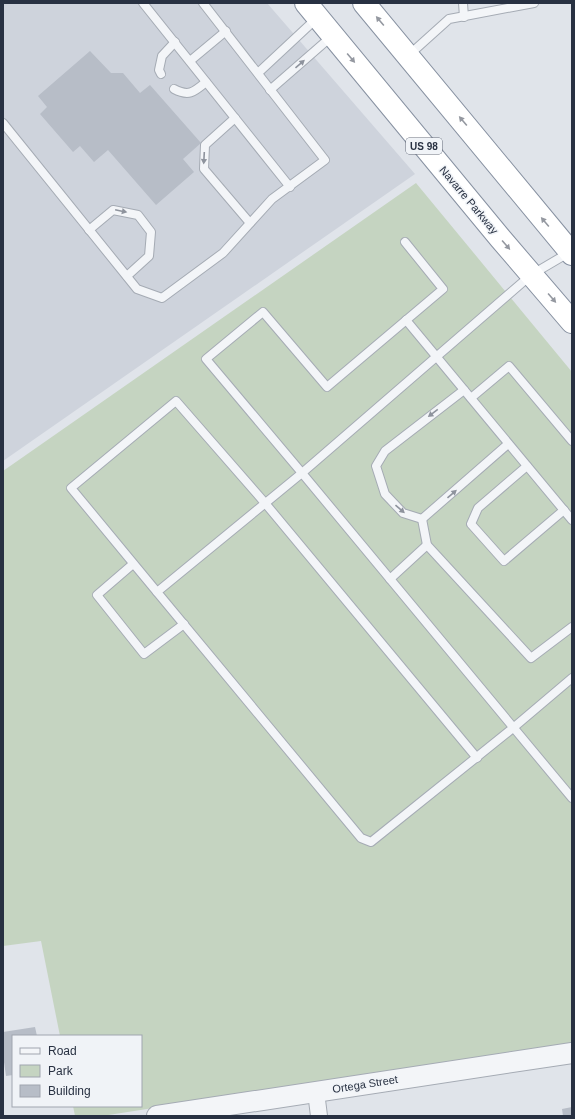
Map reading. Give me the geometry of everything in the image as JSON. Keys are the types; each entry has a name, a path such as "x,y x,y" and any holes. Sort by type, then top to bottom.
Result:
{"highway":[{"path":"364,3 571,252"},
{"name":"Navarre Parkway","path":"312,10 531,275 572,322"}],"street":[{"name":"Ortega Street","path":"157,1116 572,1053"},
{"path":"316,1092 319,1116"}],"lane":[{"path":"143,3 290,187"},
{"path":"3,123 137,289 162,298 223,253 272,199 325,160 203,3"},
{"path":"463,3 464,17"},
{"path":"408,56 449,20 534,3"},
{"path":"258,73 312,10"},
{"path":"190,61 226,31"},
{"path":"270,90 333,36"},
{"path":"161,74 159,70 162,56 175,42"},
{"path":"174,89 183,94 193,92 206,82"},
{"path":"235,118 205,145 204,169 250,223"},
{"path":"89,230 114,210 138,215 150,232 149,256 127,276"},
{"path":"405,242 443,288 327,387 262,312 206,359 572,798"},
{"path":"157,592 302,473 531,275 571,252"},
{"path":"406,320 572,520"},
{"path":"471,398 509,366 572,441"},
{"path":"422,519 403,513 385,494 376,466 386,451 464,390"},
{"path":"477,758 265,503 176,401 71,488 361,838 371,842 477,758 572,678"},
{"path":"422,519 508,444"},
{"path":"527,466 478,508 471,524 504,562 564,510"},
{"path":"422,519 428,545 531,658 572,627"},
{"path":"390,579 428,545"},
{"path":"133,564 97,595 144,654 184,624"}],"shaded area":[{"path":"3,3 267,3 415,174 3,461"}],"green space":[{"path":"416,183 572,372 572,1043 102,1116 75,1116 73,1107 142,1107 142,1035 60,1035 41,941 3,946 3,471"}],"building":[{"path":"90,51 111,73 123,73 140,93 150,85 201,143 183,159 194,172 156,205 108,150 94,162 80,146 73,152 40,114 47,107 38,96"},
{"path":"35,1027 37,1035 12,1035 12,1075 6,1076 3,1055 3,1032"},
{"path":"572,1107 572,1116 563,1116 562,1109"}]}
